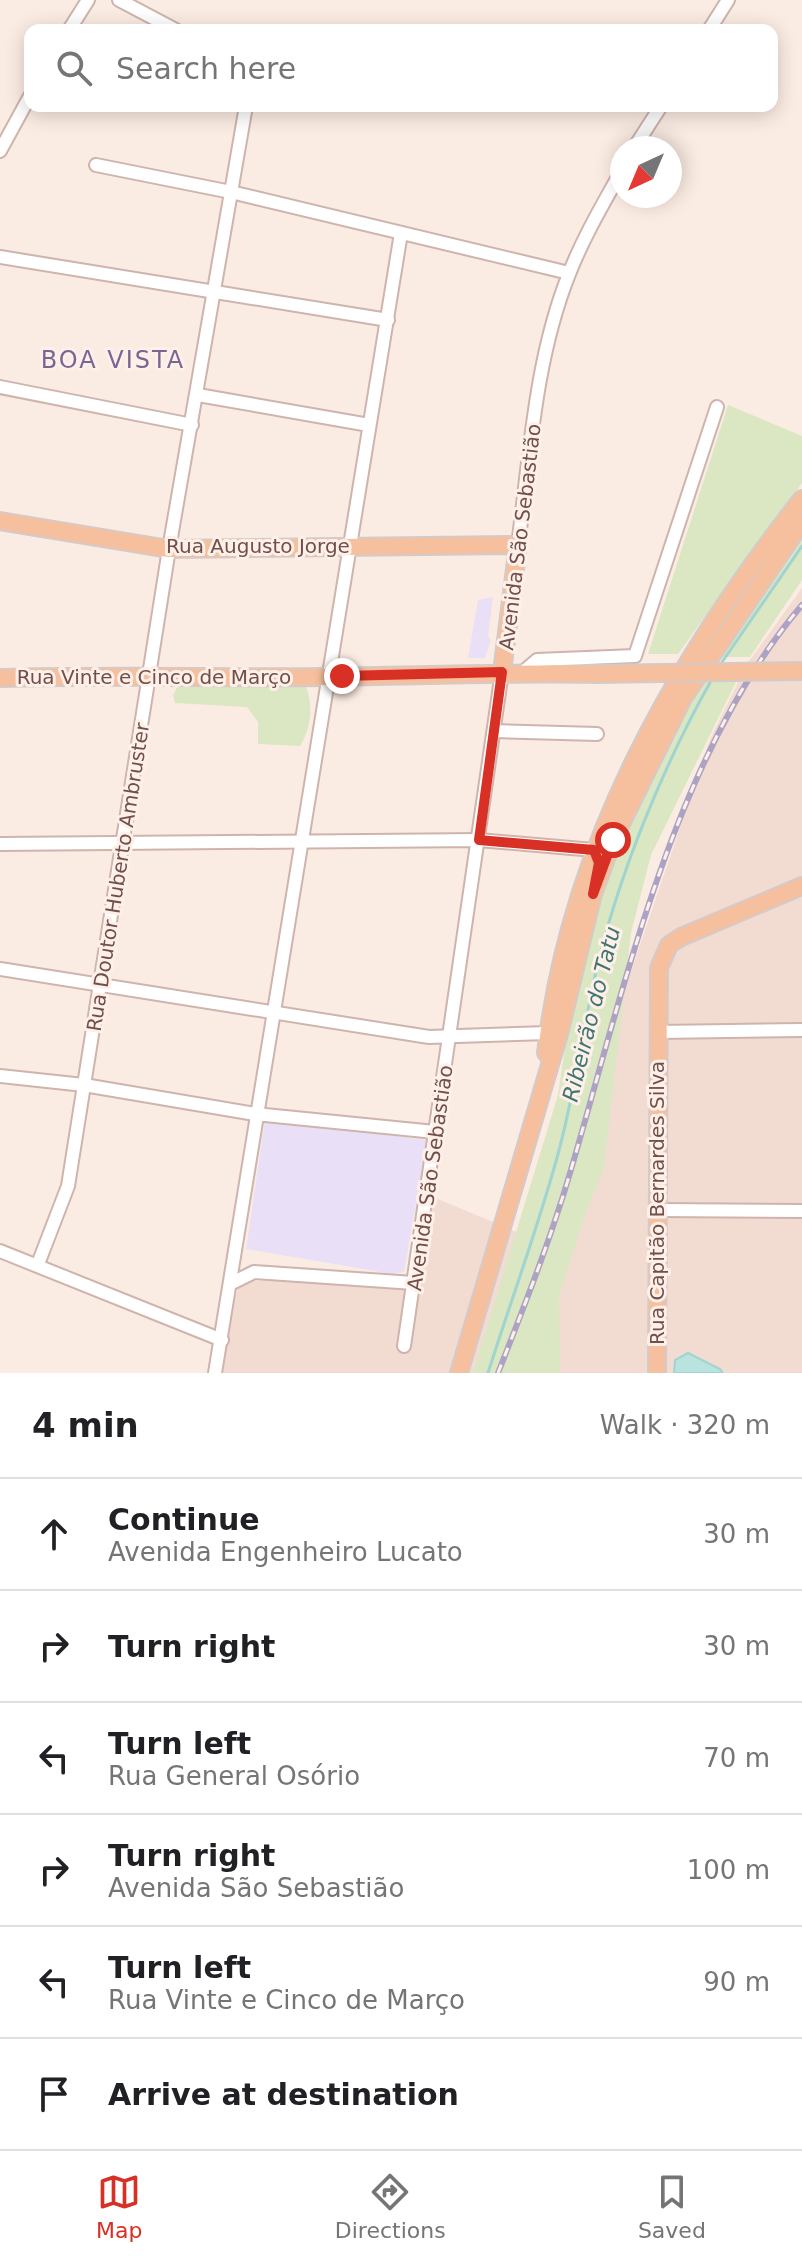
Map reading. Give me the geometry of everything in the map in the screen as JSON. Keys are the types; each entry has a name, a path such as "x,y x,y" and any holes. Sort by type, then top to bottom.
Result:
{"main road":[{"path":"554,1034 570,926 594,850 643,740 716,616 802,499"},
{"name":"Rua Augusto Jorge","path":"0,521 169,549 518,545"},
{"path":"593,894 629,804 683,698 802,522"},
{"name":"Avenida São Sebastião","path":"502,672 518,545"},
{"name":"Rua Vinte e Cinco de Março","path":"0,678 151,674 328,677 502,672 802,671"},
{"path":"459,1373 541,1094 554,1034 593,894 599,863 594,850"},
{"name":"Rua Capitão Bernardes Silva","path":"657,1373 659,968 669,945 802,886"}],"street":[{"path":"73,24 88,0"},
{"path":"119,0 165,24"},
{"path":"713,24 728,0"},
{"path":"1,146 24,106"},
{"name":"Rua Doutor Huberto Ambruster","path":"38,1264 68,1186 169,549 245,112"},
{"path":"642,136 657,112"},
{"path":"96,165 231,192 569,273"},
{"name":"Avenida São Sebastião","path":"518,545 544,359 569,273 610,193"},
{"path":"215,1373 401,233"},
{"path":"0,257 388,320"},
{"path":"0,387 192,425"},
{"path":"198,395 369,425"},
{"path":"523,672 537,660 635,656 717,407"},
{"name":"Avenida São Sebastião","path":"404,1346 502,672"},
{"path":"494,731 597,734"},
{"path":"0,844 479,840 594,850"},
{"path":"0,969 101,983 273,1015 448,1039 554,1034"},
{"path":"657,1032 802,1030"},
{"path":"0,1076 84,1085 255,1114 435,1132"},
{"path":"659,1210 802,1211"},
{"path":"0,1251 222,1340"},
{"path":"235,1258 254,1272"},
{"path":"230,1284 254,1272 414,1283"}],"shaded area":[{"path":"802,588 802,1373 215,1373 238,1289 250,1281 410,1277 421,1192 539,1241 711,737 747,664"},
{"path":"493,597 488,636 491,640 485,658 468,658 478,600"},
{"path":"265,1120 427,1140 404,1272 392,1274 246,1249"}],"green space":[{"path":"728,405 802,436 802,483 678,654 648,654"},
{"path":"802,530 802,580 750,657 714,657"},
{"path":"700,682 736,682 651,855 631,933 604,1168 586,1211 559,1296 560,1373 473,1373 558,1095 569,1019 604,882 629,821"},
{"path":"305,685 310,700 310,716 300,746 258,744 258,722 247,707 175,703 173,695 178,686"}],"water":[{"path":"688,1353 723,1373 674,1373 675,1360"}],"waterway":[{"name":"Ribeirão do Tatu","path":"720,665 802,546"},
{"name":"Ribeirão do Tatu","path":"488,1373 558,1154 595,976 616,900 659,785 712,679"}],"railway":[{"path":"498,1373 554,1224 634,951 687,802 719,731 758,665 802,605"}],"district":[{"name":"BOA VISTA","path":"113,360"}],"route":[{"path":"342,676 502,672 479,840 594,850 599,863 593,894 613,840"}]}
